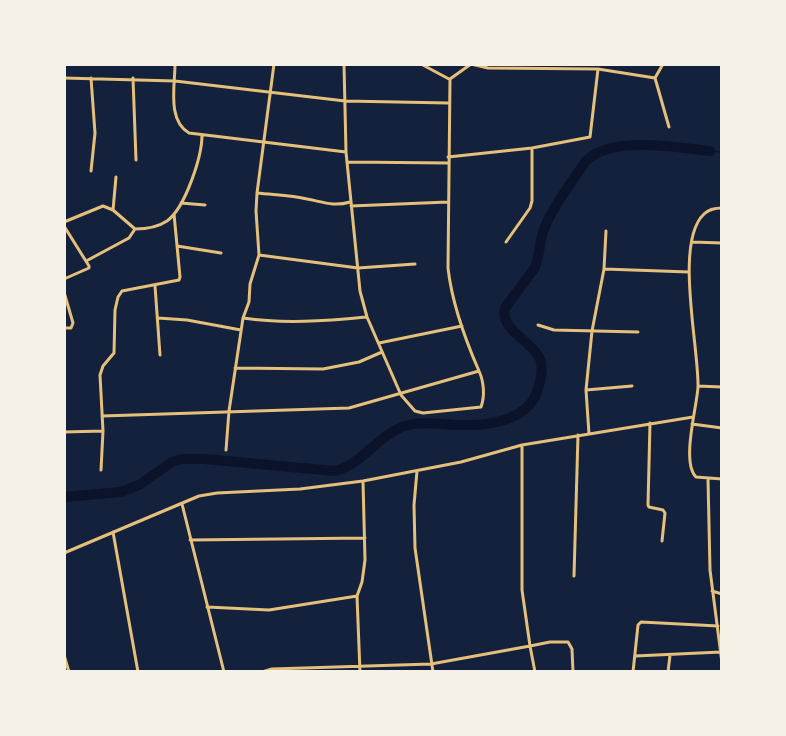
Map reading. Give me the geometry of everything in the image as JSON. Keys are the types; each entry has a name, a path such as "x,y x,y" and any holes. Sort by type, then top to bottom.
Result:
{"street":[{"path":"175,64 175,115 177,122 189,133 346,152"},
{"path":"226,450 229,411 243,318 249,302 250,284 259,255 256,211 274,64"},
{"path":"344,64 346,152 360,291 367,317 401,395 415,411 423,413 481,407 483,399 483,379 462,326 448,268 450,79"},
{"path":"421,64 450,79"},
{"path":"450,79 471,64 488,68 598,69 655,78"},
{"path":"663,64 655,78 669,127"},
{"path":"448,157 532,148 590,137 598,69"},
{"path":"64,78 133,78 175,81 345,101 449,103"},
{"path":"91,78 95,133 91,171"},
{"path":"133,78 136,160"},
{"path":"87,261 129,238 135,229 156,226 166,222 174,214 200,157 202,135"},
{"path":"506,242 530,208 532,201 532,148"},
{"path":"348,162 448,163"},
{"path":"113,210 116,177"},
{"path":"258,193 306,198 328,205 449,202"},
{"path":"181,202 205,205"},
{"path":"64,279 89,268 64,224 99,206 113,210 135,229"},
{"path":"722,208 706,211 701,217 692,242 689,272 698,386 690,454 693,475 708,479 722,479"},
{"path":"101,470 103,431 100,375 103,366 114,353 115,310 118,297 122,291 179,280 174,214"},
{"path":"589,434 586,390 592,331 604,269 606,231"},
{"path":"692,242 722,243"},
{"path":"177,246 221,253"},
{"path":"259,255 358,268 415,264"},
{"path":"604,269 689,272"},
{"path":"155,286 160,355"},
{"path":"64,292 73,323 70,328 64,328"},
{"path":"243,318 268,322 295,322 367,317"},
{"path":"158,318 187,320 241,330"},
{"path":"538,325 554,330 638,332"},
{"path":"379,343 462,326"},
{"path":"235,368 323,369 359,362 382,352"},
{"path":"102,416 349,408 479,371"},
{"path":"586,390 632,386"},
{"path":"698,386 722,387"},
{"path":"64,553 199,496 300,489 363,481 461,462 522,445 693,417"},
{"path":"650,423 648,505 663,510 665,513 662,541"},
{"path":"692,424 722,428"},
{"path":"64,432 103,431"},
{"path":"574,576 578,435"},
{"path":"522,445 522,590 535,672"},
{"path":"417,471 414,504 415,548 433,672"},
{"path":"708,479 712,590 722,663"},
{"path":"360,672 357,596 362,582 365,560 363,481"},
{"path":"182,504 224,672"},
{"path":"113,532 138,672"},
{"path":"190,540 365,538"},
{"path":"712,590 722,594"},
{"path":"207,607 269,609 357,596"},
{"path":"633,672 640,622 718,626"},
{"path":"262,672 431,664 550,642 568,642 572,649 573,672"},
{"path":"635,656 721,652"},
{"path":"64,655 69,672"},
{"path":"668,672 670,655"}],"waterway":[{"path":"64,497 121,492 139,485 172,462 182,459 335,471 354,463 385,437 402,427 424,423 484,424 507,419 517,414 533,399 540,382 542,366 538,355 507,323 505,308 534,269 547,223 585,162 610,148 626,146 662,146 710,151"},
{"path":"710,151 722,152"}]}
